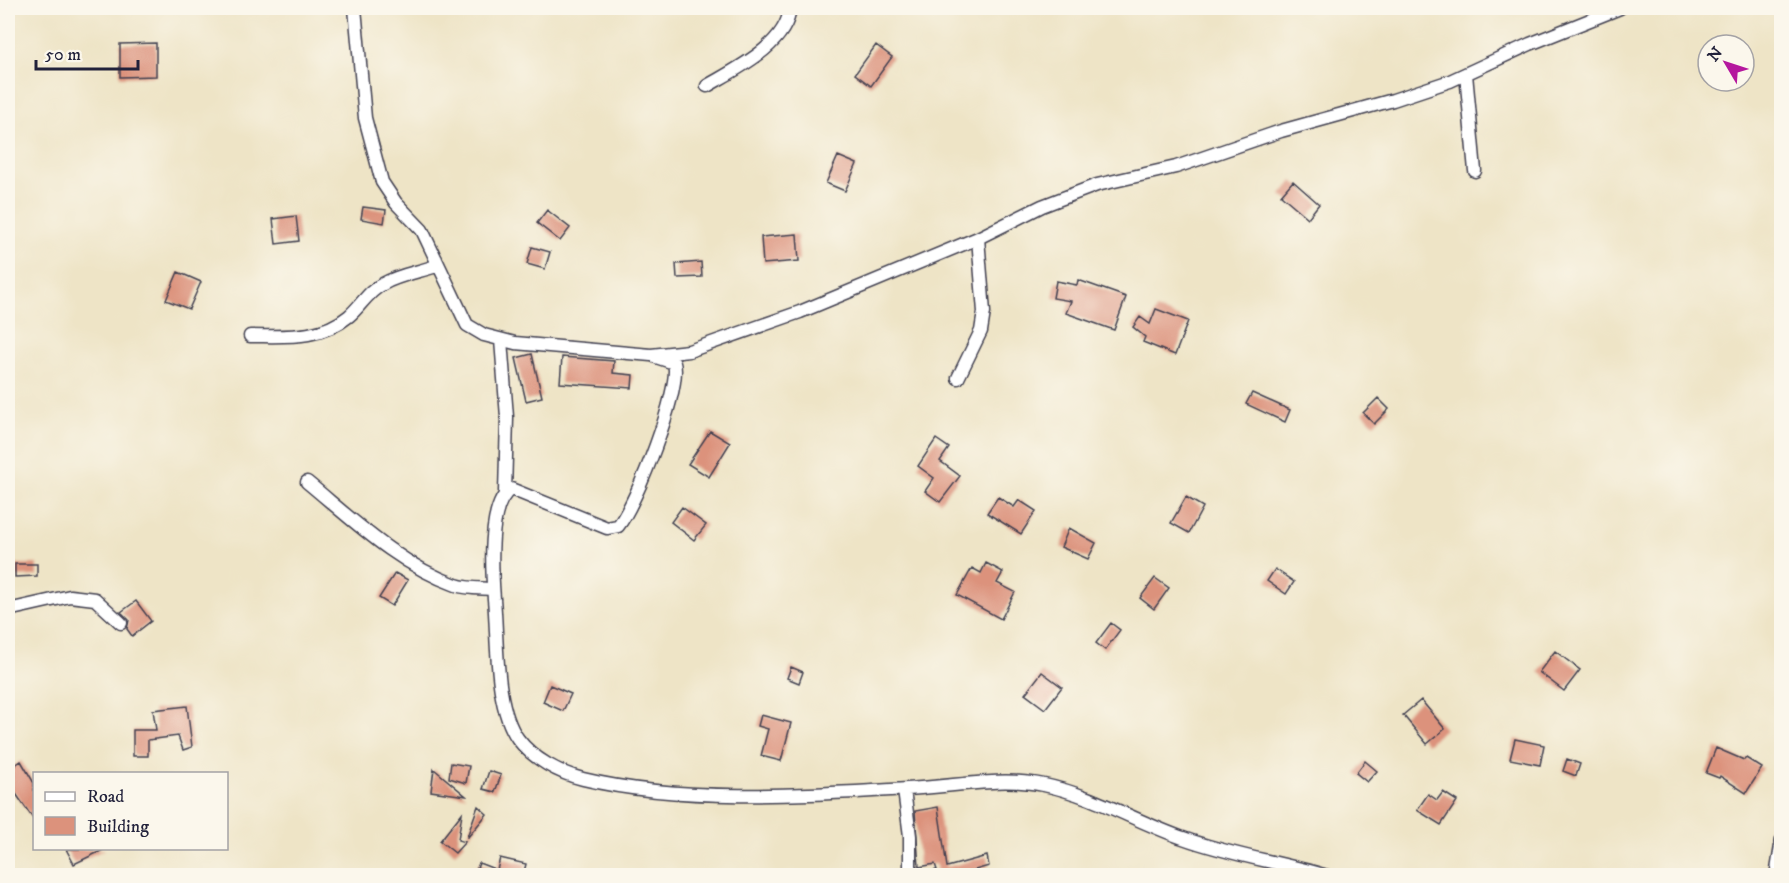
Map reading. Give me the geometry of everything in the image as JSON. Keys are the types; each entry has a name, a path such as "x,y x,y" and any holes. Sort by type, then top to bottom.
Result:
{"street":[{"path":"355,8 365,118 382,182 396,203 422,230 467,326 484,335 515,343 651,355 689,351 800,312 978,238 1042,206 1097,185 1176,167 1281,131 1393,100 1466,74 1620,8"},
{"path":"707,87 761,54 789,19 790,8"},
{"path":"1466,74 1475,171"},
{"path":"958,378 981,331 984,312 978,238"},
{"path":"250,336 305,336 320,332 348,316 366,296 383,284 436,266 436,260"},
{"path":"501,340 507,417 505,493"},
{"path":"651,355 674,363 676,369 673,388 638,494 618,526 607,528 511,489 505,493 497,507 493,590 500,674 506,708 518,738 539,759 560,771 582,779 648,789 734,795 904,790 1013,783 1044,785 1118,810 1180,837 1221,851 1327,876"},
{"path":"308,482 384,545 419,569 458,586 493,590"},
{"path":"8,610 70,596 96,599 121,622"},
{"path":"904,790 910,836 910,876"},
{"path":"1776,876 1782,840"}],"building":[{"path":"156,43 156,76 120,77 120,44"},
{"path":"876,45 892,57 871,86 855,74"},
{"path":"838,156 857,164 845,191 826,183"},
{"path":"1293,181 1319,204 1308,218 1281,195"},
{"path":"363,207 386,210 384,223 361,219"},
{"path":"547,210 570,228 560,241 537,223"},
{"path":"296,216 299,241 276,244 273,219"},
{"path":"797,234 799,261 763,264 761,237"},
{"path":"532,247 550,252 545,269 527,264"},
{"path":"701,262 702,277 677,278 676,264"},
{"path":"178,272 201,282 189,309 166,300"},
{"path":"1078,280 1126,297 1114,330 1066,313 1071,301 1053,298 1056,281 1077,285"},
{"path":"1156,309 1188,321 1175,355 1143,342 1145,337 1133,327 1140,317 1150,324"},
{"path":"532,354 542,397 526,401 516,358"},
{"path":"562,357 614,361 613,373 633,375 632,388 560,383"},
{"path":"1252,393 1290,410 1285,422 1246,404"},
{"path":"1378,398 1389,409 1374,424 1363,413"},
{"path":"710,431 730,443 709,477 688,464"},
{"path":"936,439 949,448 940,461 960,476 940,502 925,491 934,478 918,466"},
{"path":"998,497 1014,507 1019,500 1036,511 1021,534 987,513"},
{"path":"1186,497 1203,507 1189,533 1171,523"},
{"path":"682,507 706,525 694,540 671,522"},
{"path":"1069,528 1096,543 1088,559 1061,547"},
{"path":"986,563 1003,572 997,583 1015,592 1001,619 957,595 972,568 981,573"},
{"path":"15,564 37,564 37,576 15,577"},
{"path":"1275,569 1294,582 1286,594 1267,581"},
{"path":"395,573 408,580 392,606 379,598"},
{"path":"1155,578 1169,588 1154,609 1140,598"},
{"path":"136,601 151,621 132,636 127,629 129,620 121,612"},
{"path":"1111,623 1120,630 1105,650 1096,643"},
{"path":"1555,651 1580,670 1564,691 1539,672"},
{"path":"791,667 803,672 799,683 787,678"},
{"path":"1042,672 1062,687 1045,709 1025,694"},
{"path":"550,685 571,694 563,711 543,702"},
{"path":"1421,700 1445,729 1427,744 1403,715"},
{"path":"187,706 192,747 183,750 178,736 148,740 148,756 133,756 133,730 156,730 153,710"},
{"path":"761,715 791,723 781,761 761,756 768,729 758,726"},
{"path":"1515,739 1544,745 1540,765 1510,759"},
{"path":"1716,748 1744,760 1746,758 1762,768 1746,793 1720,776 1719,778 1706,773"},
{"path":"1567,759 1580,764 1576,776 1563,771"},
{"path":"21,761 33,781 33,819 14,791 8,793 8,770"},
{"path":"1365,761 1377,771 1367,782 1356,773"},
{"path":"451,763 469,766 466,783 449,778"},
{"path":"434,769 466,796 431,791"},
{"path":"489,771 501,775 495,792 483,789"},
{"path":"1443,792 1457,801 1441,825 1417,810 1428,794 1437,800"},
{"path":"478,806 487,814 467,837"},
{"path":"938,807 947,867 987,856 989,866 954,876 928,876 928,872 937,870 935,864 919,867 915,811"},
{"path":"462,813 458,840 465,842 455,853 440,841"},
{"path":"67,850 103,850 74,864"},
{"path":"500,858 526,864 523,876 474,876 479,863 497,870"}]}
